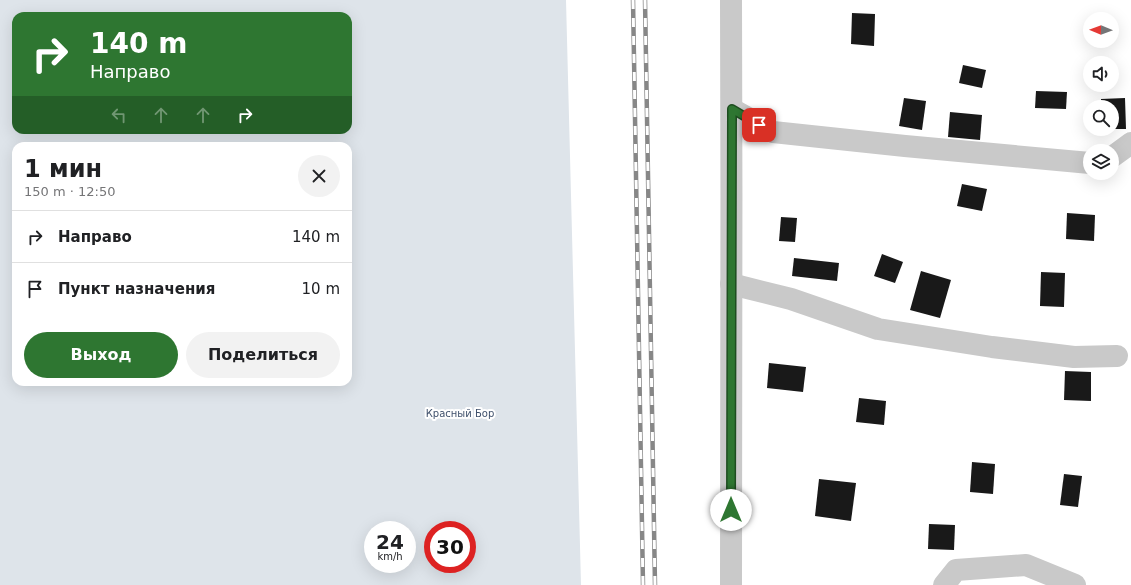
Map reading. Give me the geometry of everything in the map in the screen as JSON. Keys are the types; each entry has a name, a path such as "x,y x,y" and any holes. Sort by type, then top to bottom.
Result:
{"street":[{"path":"731,0 731,585"},
{"path":"732,109 773,132 1083,162"},
{"path":"1119,152 1131,144"},
{"path":"1119,164 1131,165"},
{"path":"731,284 791,299 878,329 992,348 1074,357 1117,356"},
{"path":"944,585 956,570 1026,565 1075,585"}],"green space":[{"name":"Красный Бор","path":"0,0 566,0 581,585 0,585"}],"building":[{"path":"852,13 875,14 874,46 851,44"},
{"path":"963,65 986,70 982,88 959,83"},
{"path":"1036,91 1067,92 1066,109 1035,108"},
{"path":"904,98 926,101 922,130 899,126"},
{"path":"1125,98 1126,129 1119,129 1119,100 1101,99"},
{"path":"950,112 982,115 980,140 948,137"},
{"path":"962,184 987,189 982,211 957,206"},
{"path":"1067,213 1095,215 1094,241 1066,239"},
{"path":"781,217 797,218 795,242 779,241"},
{"path":"882,254 903,262 895,283 874,276"},
{"path":"794,258 839,263 837,281 792,276"},
{"path":"921,271 951,280 940,318 910,310"},
{"path":"1041,272 1065,273 1064,307 1040,306"},
{"path":"769,363 806,367 803,392 767,388"},
{"path":"1065,371 1091,372 1091,401 1064,400"},
{"path":"859,398 886,401 884,425 856,422"},
{"path":"972,462 995,464 993,494 970,492"},
{"path":"1064,474 1082,476 1078,507 1060,505"},
{"path":"819,479 856,483 851,521 815,516"},
{"path":"929,524 955,525 954,550 928,549"}],"railway":[{"path":"633,0 643,585"},
{"path":"645,0 655,585"}],"route":[{"path":"731,510 730,361 732,109 759,125"}]}
